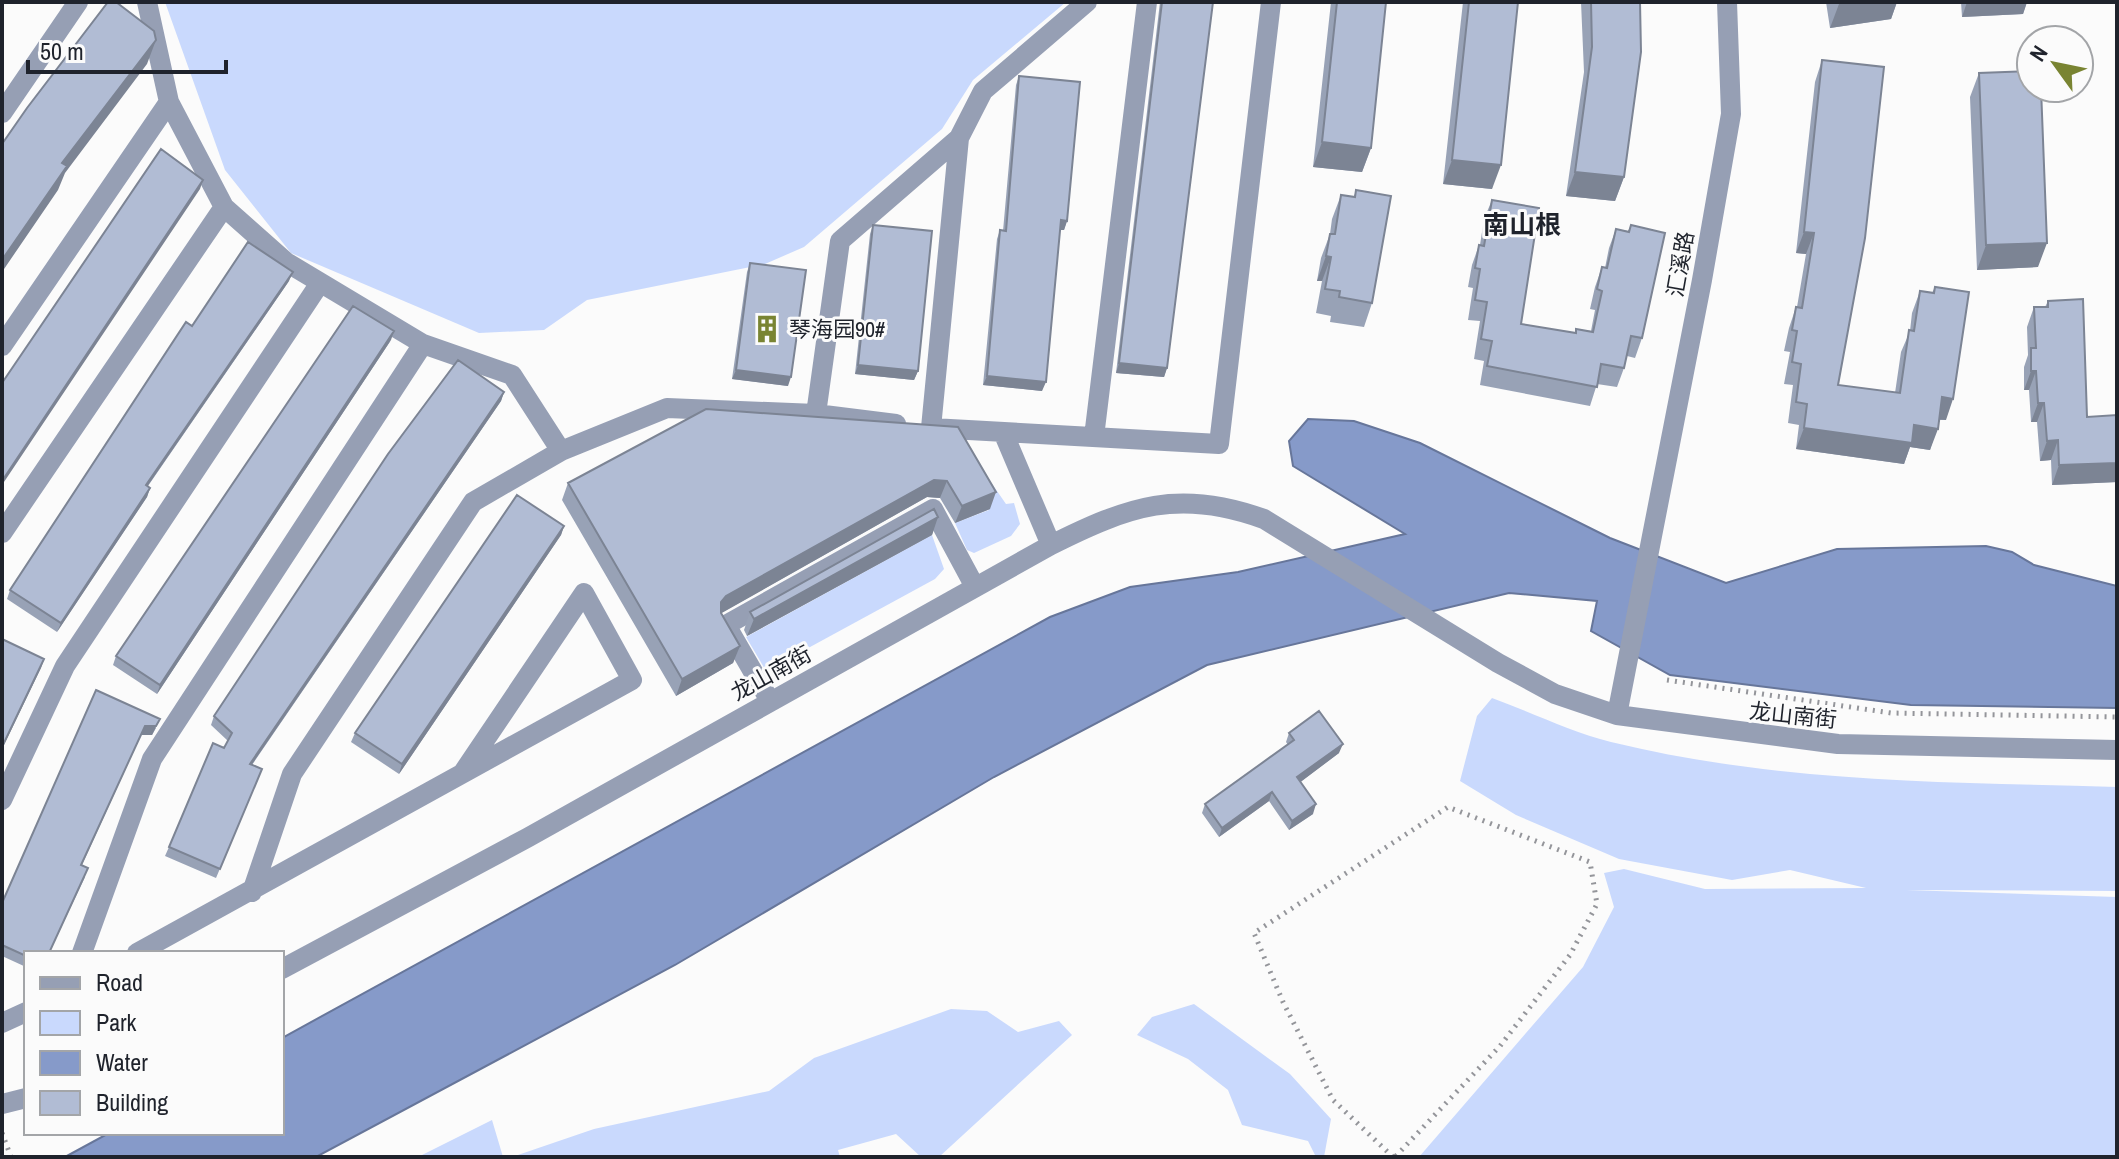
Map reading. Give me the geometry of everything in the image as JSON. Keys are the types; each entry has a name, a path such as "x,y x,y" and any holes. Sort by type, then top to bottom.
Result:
{"street":[{"path":"2,113 78,2"},
{"path":"147,2 169,102 224,207 286,262 423,344 512,375 561,451"},
{"path":"931,428 959,138 983,91 1087,2"},
{"path":"1094,437 1147,2"},
{"path":"252,892 292,774 473,502 561,451 667,408 816,414 931,428 1219,444 1271,2"},
{"name":"汇溪路","path":"1617,715 1731,114 1727,2"},
{"path":"2,346 169,102"},
{"path":"816,414 840,241 959,138"},
{"path":"2,533 224,207"},
{"path":"2,800 65,666 320,283"},
{"path":"83,951 152,759 423,344"},
{"path":"1003,432 1051,545"},
{"name":"龙山南街","path":"284,968 1051,545 1111,515 1185,501 1237,509 1264,519 1481,653 1555,694 1617,715 1838,744 2117,750"},
{"path":"770,701 726,625 933,509 975,587"},
{"path":"141,951 252,892 632,680 584,593 462,774"},
{"path":"2,1023 24,1013"},
{"path":"2,1104 24,1098"}],"path":[{"path":"1667,680 1891,713 2117,717"},
{"path":"1448,807 1590,862 1597,904 1570,955 1500,1046 1394,1157 1333,1100 1283,1002 1254,933 1448,807"},
{"path":"2,1133 11,1157"}],"green space":[{"path":"165,2 1066,2 973,80 942,129 804,247 765,264 587,300 544,330 479,333 291,253 225,170"},
{"path":"965,445 1006,504 1014,503 1020,524 1011,536 974,553 967,550 955,523 989,510"},
{"path":"932,535 944,569 935,579 766,671 746,637"},
{"path":"1492,698 1596,738 1674,756 1737,766 1863,778 2117,787 2117,891 1906,890 2117,897 2117,1157 1419,1157 1583,967 1614,907 1604,873 1624,869 1705,889 1866,888 1790,870 1732,880 1619,859 1516,815 1460,781 1477,716"},
{"path":"1194,1004 1290,1074 1331,1119 1324,1157 1316,1157 1308,1141 1242,1125 1228,1090 1188,1059 1137,1035 1152,1017"},
{"path":"951,1009 987,1011 1018,1032 1059,1021 1072,1035 939,1157 921,1157 896,1134 838,1150 840,1157 512,1157 594,1129 769,1091 814,1058"},
{"path":"492,1120 503,1157 418,1157"}],"water":[{"path":"1308,419 1354,421 1420,443 1610,538 1726,583 1837,549 1986,546 2012,552 2034,565 2117,586 2117,708 1911,705 1670,675 1591,631 1597,601 1509,593 1207,665 994,777 675,965 316,1157 65,1157 105,1135 284,1135 284,1037 1050,617 1130,587 1238,572 1405,534 1293,466 1289,441"}],"building":[{"path":"108,2 116,2 154,31 156,40 62,163 67,166 2,260 2,144"},
{"path":"1162,2 1213,2 1167,368 1119,363"},
{"path":"1337,2 1386,2 1371,148 1322,142"},
{"path":"1469,2 1518,2 1501,165 1452,160"},
{"path":"1591,2 1640,2 1641,52 1624,177 1575,172 1592,47"},
{"path":"1822,60 1884,67 1865,238 1838,385 1900,393 1909,330 1914,331 1920,291 1934,293 1935,287 1969,292 1953,399 1942,397 1938,429 1914,425 1912,443 1804,428 1807,404 1796,402 1801,364 1792,362 1797,331 1792,330 1796,307 1802,308 1814,233 1804,232"},
{"path":"2015,72 2015,104 2042,104 2047,243 1986,245 1979,73"},
{"path":"1019,76 1080,82 1067,221 1061,220 1046,382 987,376 1000,230 1006,231"},
{"path":"161,149 203,180 2,481 2,383"},
{"path":"1356,190 1391,196 1372,303 1339,297 1340,291 1325,289 1331,257 1326,256 1330,234 1335,234 1341,195 1355,197"},
{"path":"1492,200 1539,208 1521,324 1576,333 1576,329 1593,332 1602,291 1597,289 1602,267 1607,268 1616,229 1629,232 1631,225 1665,233 1642,338 1631,336 1624,368 1601,364 1597,387 1487,366 1492,341 1481,339 1487,302 1475,300 1480,269 1475,268 1479,245 1484,246"},
{"path":"873,225 932,231 918,371 858,365"},
{"path":"248,242 293,272 146,485 150,488 61,623 10,590 186,322 192,326"},
{"name":"琴海园90#","path":"750,263 806,270 791,377 736,370"},
{"path":"2083,299 2087,417 2117,415 2117,463 2059,465 2058,440 2047,441 2044,403 2038,403 2036,371 2031,371 2031,348 2036,348 2034,307 2048,307 2048,301"},
{"path":"353,306 394,331 160,685 116,656"},
{"path":"458,360 504,392 250,764 262,769 220,869 169,847 213,743 224,748 232,733 214,716 388,454"},
{"path":"706,409 958,427 996,492 962,506 947,481 934,480 726,596 721,602 721,613 740,646 682,679 568,483"},
{"path":"517,495 564,526 402,764 355,733"},
{"path":"934,509 938,517 754,619 750,612"},
{"path":"2,639 44,659 2,747"},
{"path":"96,690 160,719 156,726 145,726 81,865 88,868 50,951 24,951 24,955 2,945 2,903"},
{"path":"1319,711 1343,744 1297,777 1316,804 1292,821 1272,792 1222,828 1205,804 1294,740 1289,733"}],"place":[{"name":"琴海园90#","path":"767,329"}],"district":[{"name":"南山根","path":"1522,224"}]}
